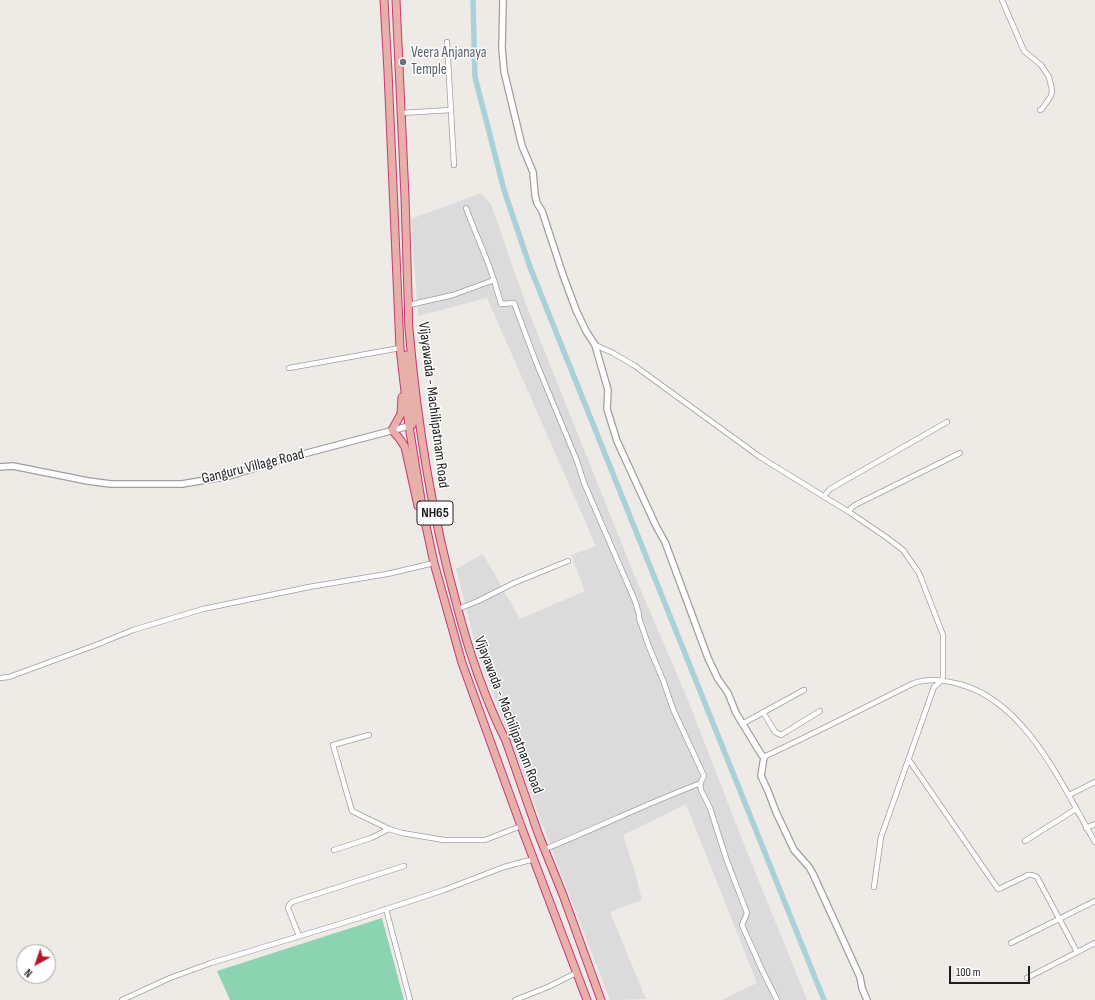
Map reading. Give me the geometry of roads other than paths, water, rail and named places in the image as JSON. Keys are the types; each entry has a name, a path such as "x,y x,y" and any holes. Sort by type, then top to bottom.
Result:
{"highway":[{"name":"Vijayawada - Machilipatnam Road","path":"384,0 400,348 409,426 423,512 434,563 462,663 521,826 587,1000"},
{"name":"Vijayawada - Machilipatnam Road","path":"396,0 410,337 418,416 425,465 444,561 462,627 479,676 499,727 506,740 544,849 601,1000"},
{"path":"409,426 414,423 407,350 410,337"},
{"path":"401,359 401,414 392,430 405,447 416,500 419,508 423,512"}],"street":[{"path":"503,0 502,48 504,71 522,146 532,172 537,203 542,211 563,275 576,310 586,331 595,345 608,390 607,409 617,441 656,526 665,542 708,658 718,679 728,693 742,724 760,754 764,757"},
{"path":"1002,0 1024,51 1041,65 1049,77 1052,90 1051,96 1040,110"},
{"path":"447,42 454,165"},
{"path":"401,113 451,110"},
{"path":"466,208 484,250 501,304 514,303 518,312 536,362 577,461 584,483 633,595 649,647 673,709 704,776 701,783 702,790 710,808 724,854 747,913 742,925 777,1000"},
{"path":"409,306 453,294 494,280"},
{"path":"595,345 613,353 635,366 760,457 824,496 886,537 903,550 919,573 942,635 942,680 934,687 881,837 874,887"},
{"path":"289,368 400,348"},
{"path":"824,496 830,489 947,422"},
{"name":"Ganguru Village Road","path":"0,467 13,466 88,481 111,484 182,484 229,476 277,461 376,436 409,426"},
{"path":"849,512 855,505 960,453"},
{"path":"458,609 478,601 491,593 520,580 568,561"},
{"path":"0,678 9,677 96,646 133,630 203,609 308,587 387,574 434,563"},
{"path":"764,757 914,683 930,680 942,680 979,690 1000,704 1031,737 1069,795 1095,842"},
{"path":"742,724 804,690"},
{"path":"763,712 775,732 781,735 820,710"},
{"path":"370,735 333,745 352,811 389,829 444,840 485,840 521,826"},
{"path":"764,757 761,776 776,812 794,850 809,867 813,874 860,977 867,1000"},
{"path":"909,760 998,889 1028,875 1035,875 1060,918 1077,952"},
{"path":"1069,795 1095,782"},
{"path":"544,849 701,783"},
{"path":"1025,841 1076,809"},
{"path":"1086,828 1095,824"},
{"path":"334,850 371,838 389,829"},
{"path":"122,1000 170,978 211,962 386,909 444,890 504,867 534,859"},
{"path":"299,936 289,911 289,905 292,902 404,866"},
{"path":"1011,943 1095,901"},
{"path":"386,909 410,1000"},
{"path":"1027,978 1095,944"},
{"path":"515,1000 548,987 576,973"}],"waterway":[{"path":"473,0 475,77 504,190 530,267 824,1000"}],"place":[{"name":"Veera Anjanaya Temple","path":"403,62"}]}
